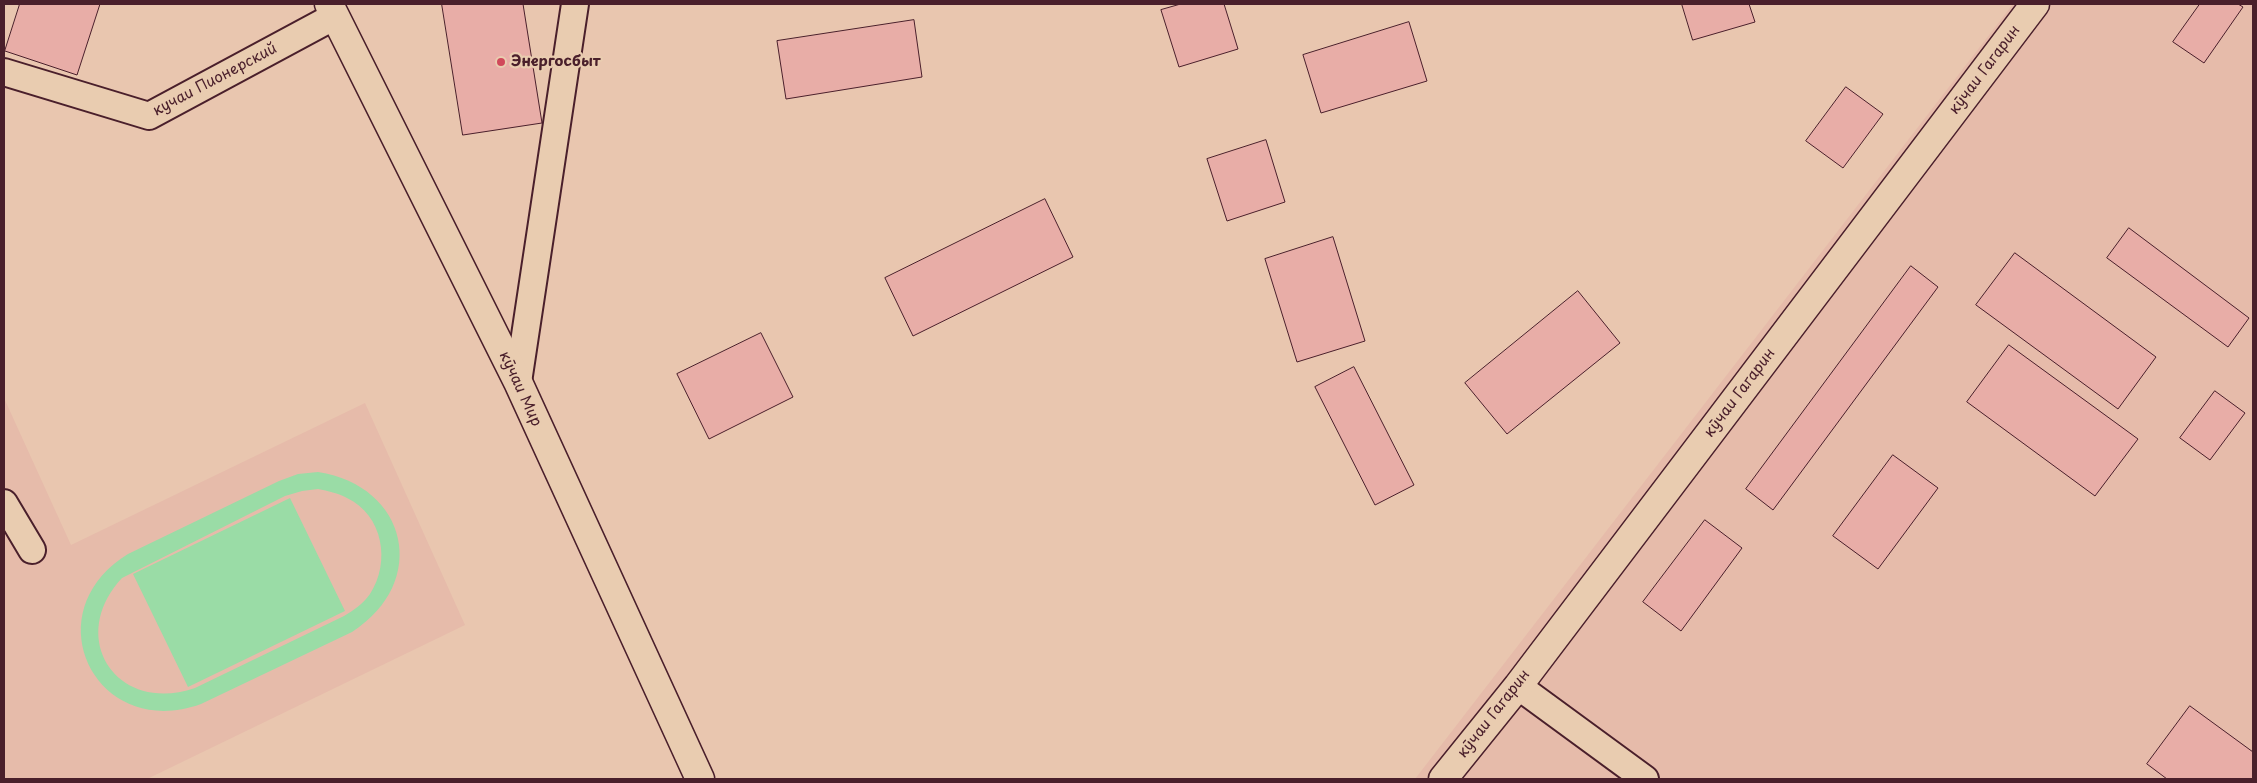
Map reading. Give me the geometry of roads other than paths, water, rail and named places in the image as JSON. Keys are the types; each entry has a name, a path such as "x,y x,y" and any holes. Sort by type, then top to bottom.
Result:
{"main road":[{"name":"кӯчаи Гагарин","path":"1443,779 1518,686 2035,4"},
{"name":"кӯчаи Мир","path":"332,10 518,382 700,779"}],"street":[{"path":"518,382 575,4"},
{"name":"кучаи Пионерский","path":"4,72 149,116 332,10"},
{"path":"4,503 32,550"},
{"path":"1518,686 1645,779"}],"place":[{"name":"Энергосбыт","path":"501,62"}]}
